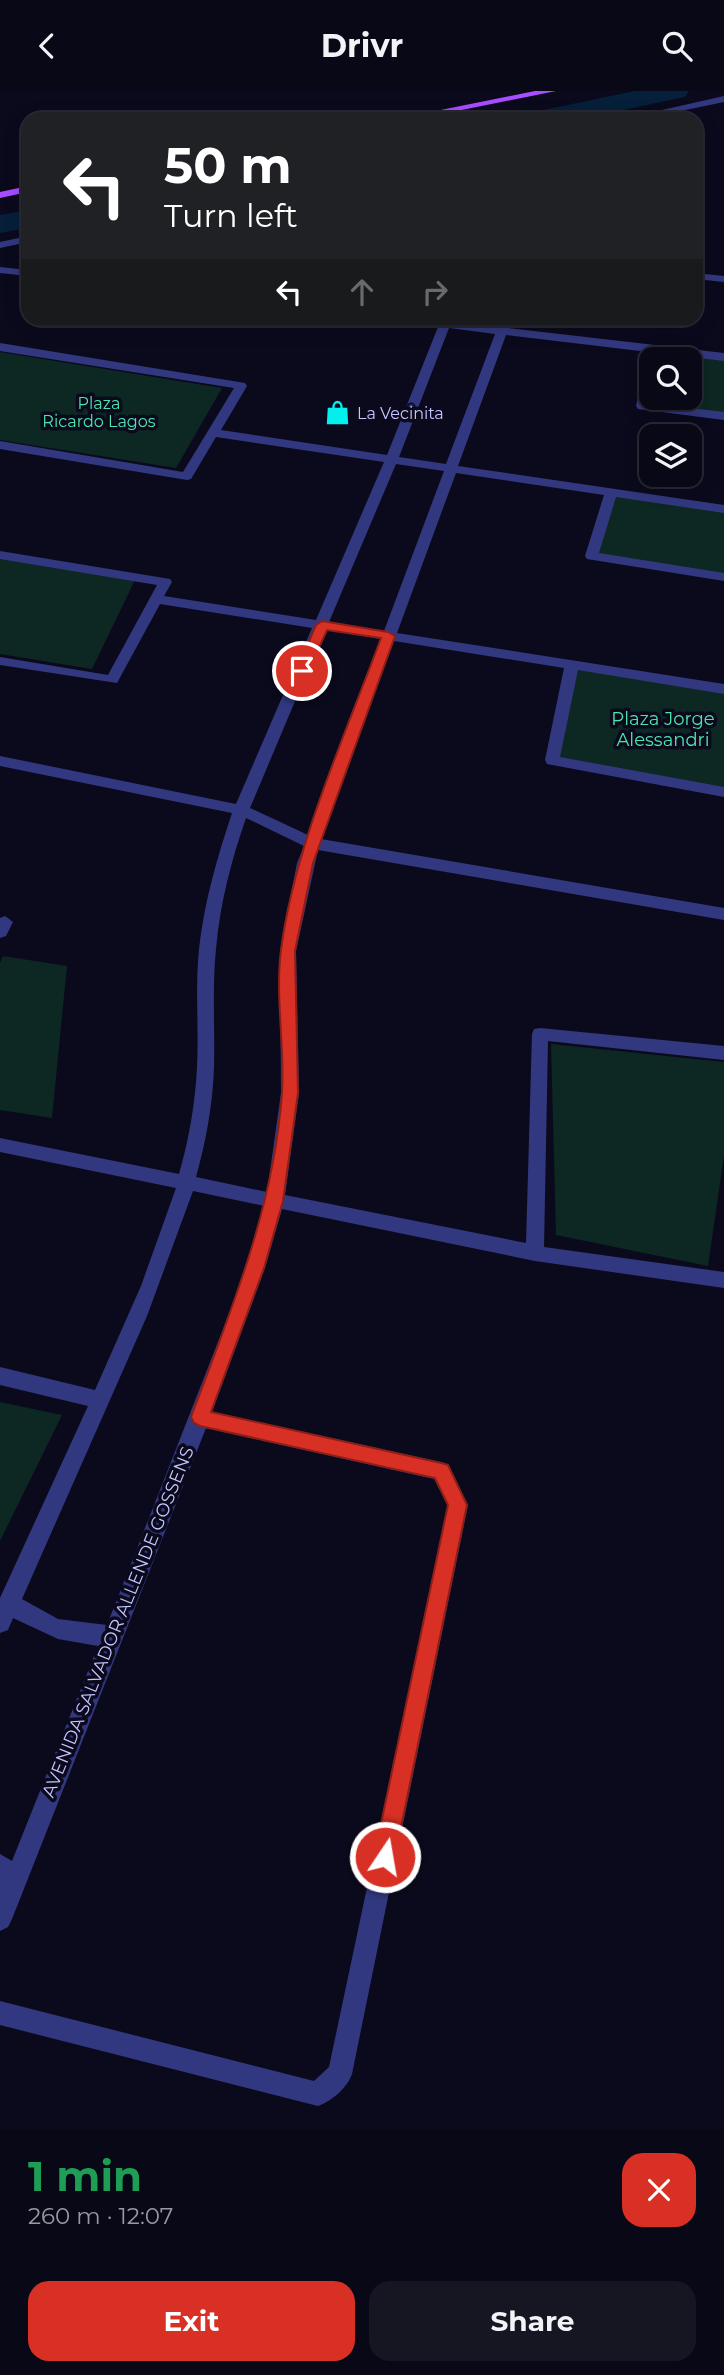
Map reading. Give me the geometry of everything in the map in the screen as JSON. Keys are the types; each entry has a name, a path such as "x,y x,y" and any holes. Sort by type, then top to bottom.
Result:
{"main road":[{"path":"440,112 551,91"},
{"path":"0,195 21,190"}],"street":[{"path":"661,112 724,99"},
{"path":"0,245 21,240"},
{"path":"0,270 21,272"},
{"path":"703,277 724,279"},
{"path":"0,1623 100,1400 176,1217 199,1129 207,1067 206,968 211,927 218,887 241,810 392,459 445,326"},
{"name":"AVENIDA SALVADOR ALLENDE GOSSENS","path":"0,1919 8,1874 113,1636 256,1268 275,1201 290,1093 288,951 311,843 502,326"},
{"path":"507,326 639,351"},
{"path":"0,347 241,386 187,476 0,445"},
{"path":"702,356 724,357"},
{"path":"675,410 724,416"},
{"path":"213,433 724,509"},
{"path":"611,492 592,556 724,577"},
{"path":"0,555 165,582 112,680 0,661"},
{"path":"156,599 724,689"},
{"path":"572,664 552,760 724,792"},
{"path":"0,761 241,810 311,843 724,914"},
{"path":"535,1252 540,1034 724,1053"},
{"path":"0,1145 535,1252 724,1280"},
{"path":"0,1376 100,1400"},
{"path":"0,2013 318,2094 340,2074 458,1505 441,1471 200,1417"},
{"path":"9,1602 30,1618 52,1629 80,1635 113,1636"}],"green space":[{"name":"Plaza Ricardo Lagos","path":"0,352 222,388 176,468 0,440"},
{"path":"702,357 724,359 724,414 690,410 702,410"},
{"path":"614,494 724,510 724,575 598,555"},
{"path":"0,558 135,580 92,669 0,654"},
{"name":"Plaza Jorge Alessandri","path":"578,668 724,691 724,788 558,757"},
{"path":"3,956 67,966 52,1118 0,1110 0,963"},
{"path":"551,1044 724,1062 724,1155 708,1266 556,1235"},
{"path":"0,1402 62,1415 0,1541"}],"waterway":[{"path":"573,112 675,91"},
{"path":"0,224 21,220"}],"place":[{"name":"La Vecinita","path":"337,413"}],"route":[{"path":"302,671 322,625 388,636 311,843 295,906 288,951 286,1001 290,1093 275,1201 256,1268 200,1417 441,1471 458,1505 385,1857"}]}
